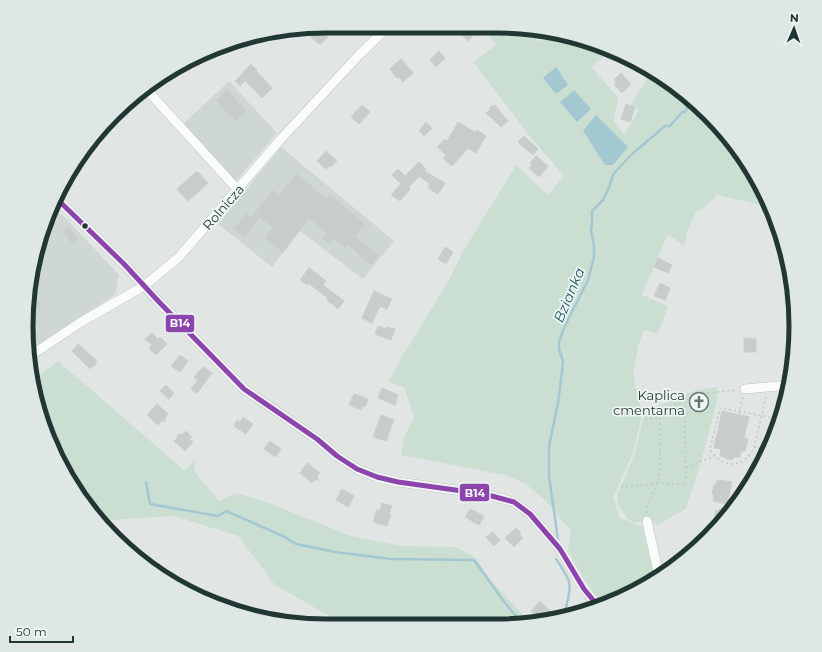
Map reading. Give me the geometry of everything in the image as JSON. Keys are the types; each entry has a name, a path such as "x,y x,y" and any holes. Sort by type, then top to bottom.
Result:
{"street":[{"name":"Rolnicza","path":"35,353 81,322 144,286 179,257 280,140 353,60 382,33"},
{"path":"149,93 238,190"},
{"path":"60,202 124,264 244,389 317,439 337,456 357,468 378,477 398,482 484,494 514,502 530,514 560,549 584,589 594,602"},
{"path":"745,389 782,386"},
{"path":"647,521 658,571"}],"path":[{"path":"768,387 761,416 754,447 752,453 745,460 734,464 723,462 715,456 710,449 720,408 740,411 761,416 773,419"},
{"path":"647,521 648,505 660,473 661,410 700,394 745,389 739,414"},
{"path":"621,487 657,484 686,484 684,401"},
{"path":"644,418 660,418"},
{"path":"754,447 762,449"},
{"path":"686,468 715,456"}],"shaded area":[{"path":"229,81 277,133 236,181 230,181 180,127"},
{"path":"281,147 394,241 363,279 300,231 272,267 218,224"},
{"path":"61,213 119,275 115,295 34,347 33,326 36,288 43,250 54,217"}],"green space":[{"path":"488,33 534,36 538,42 546,38 553,39 572,43 606,54 591,67 618,97 614,121 624,135 639,110 631,104 650,76 689,106 716,133 740,163 763,205 717,195 704,208 696,212 687,232 684,246 668,234 642,295 668,306 658,334 644,330 639,343 633,373 642,415 633,454 613,497 620,518 642,527 654,573 626,589 601,599 596,595 585,579 568,550 571,531 546,501 526,484 505,475 401,455 404,437 414,417 404,387 389,382 400,360 449,280 461,255 516,165 548,195 564,176 533,140 473,62 496,45"},
{"path":"58,361 185,471 195,459 194,471 219,501 236,493 269,503 351,536 401,546 456,547 476,558 489,578 525,617 496,619 335,619 275,585 238,536 174,516 108,521 82,489 63,456 55,438 43,402 38,376"},
{"path":"717,387 717,401 686,509 657,525 650,520 634,523 628,519 618,505 617,495 635,453 643,418 657,406 697,390"}],"water":[{"path":"556,67 568,85 556,94 543,78"},
{"path":"574,90 591,109 577,122 560,102"},
{"path":"596,115 628,147 613,165 605,165 583,131"}],"building":[{"path":"325,33 328,37 320,45 311,37 314,34"},
{"path":"460,33 475,33 468,41"},
{"path":"439,51 445,58 436,67 430,60"},
{"path":"401,59 413,73 403,82 399,77 397,78 390,69"},
{"path":"251,64 272,88 262,98 245,81 240,86 235,81"},
{"path":"621,73 631,84 622,93 614,84 616,82 614,80"},
{"path":"227,90 247,111 236,121 216,101"},
{"path":"626,104 635,107 630,122 621,119"},
{"path":"362,105 370,112 359,124 351,117"},
{"path":"495,105 508,121 501,127 486,113 490,110 490,107"},
{"path":"426,122 432,128 424,136 419,131"},
{"path":"458,122 476,133 477,130 486,136 476,153 468,148 452,166 443,158 446,155 437,147 445,139 447,141"},
{"path":"524,136 538,149 533,155 518,142"},
{"path":"326,151 337,161 331,167 329,166 326,169 317,161"},
{"path":"536,156 548,166 539,177 529,168 532,165 530,163"},
{"path":"419,162 426,169 424,171 445,183 438,194 428,188 430,184 419,176 409,187 410,189 400,201 391,195 401,184 392,175 398,169 405,176"},
{"path":"197,171 208,183 188,201 177,189"},
{"path":"297,174 326,199 330,195 365,224 355,236 379,256 371,265 348,245 345,248 333,238 328,243 323,239 327,233 309,218 283,252 265,238 273,228 260,217 244,237 234,229 246,214 251,218 273,190 279,195"},
{"path":"69,227 78,238 72,243 63,232"},
{"path":"445,247 453,252 446,264 438,259"},
{"path":"658,258 672,265 668,273 654,267"},
{"path":"309,268 326,281 323,285 344,301 338,309 327,300 328,298 308,283 307,285 300,280"},
{"path":"660,283 670,288 665,300 654,296"},
{"path":"374,291 392,299 387,309 380,306 372,323 362,318"},
{"path":"35,298 41,305 34,311 34,316"},
{"path":"378,326 386,329 387,327 395,329 391,340 375,334"},
{"path":"152,333 158,339 160,337 167,344 156,355 149,348 152,345 145,339"},
{"path":"744,338 756,339 756,352 744,352"},
{"path":"78,344 97,361 95,366 92,366 90,369 72,351"},
{"path":"180,355 188,361 180,372 171,366"},
{"path":"203,367 212,373 197,393 191,389 198,380 194,377"},
{"path":"166,385 174,393 169,399 160,391"},
{"path":"382,388 398,395 395,405 378,398"},
{"path":"354,394 368,399 365,407 363,406 361,410 349,405"},
{"path":"157,404 168,414 165,421 162,421 158,425 147,415"},
{"path":"722,411 749,417 744,438 748,439 745,451 741,451 740,457 735,457 731,460 720,456 721,449 714,448"},
{"path":"381,415 394,420 386,441 373,437"},
{"path":"243,417 253,424 246,434 234,426 237,420 240,422"},
{"path":"186,431 192,437 189,439 193,442 185,451 174,441 177,438 177,435 183,434"},
{"path":"270,441 281,449 275,457 264,449"},
{"path":"307,463 320,473 317,476 318,480 314,480 312,483 300,473"},
{"path":"717,480 732,482 727,504 713,501 714,495 712,494"},
{"path":"342,489 354,496 348,507 336,500"},
{"path":"382,503 392,506 387,526 373,522 377,510 380,510"},
{"path":"726,506 717,518 715,511"},
{"path":"470,509 484,516 479,525 465,517"},
{"path":"516,528 521,533 519,534 523,538 514,547 505,538"},
{"path":"493,532 500,540 494,546 486,537"},
{"path":"540,601 552,613 536,616 531,611"}],"waterway":[{"name":"Bzianka","path":"558,540 549,476 549,446 558,403 562,372 563,361 559,349 559,342 564,328 588,280 594,257 594,246 591,230 592,211 603,200 616,171 631,155 665,126 670,126 682,112 685,112 688,105"},
{"path":"146,482 150,504 218,516 226,511 285,537 296,544 335,552 391,559 474,560 518,618"},
{"name":"Bzianka","path":"556,559 564,570 570,586 566,610"}],"transit line":[{"name":"B14","path":"60,202 124,264 244,389 317,439 337,456 357,469 377,477 398,482 484,494 514,502 530,514 560,549 584,589 594,602"}],"place":[{"name":"Kaplica cmentarna","path":"699,402"}]}
